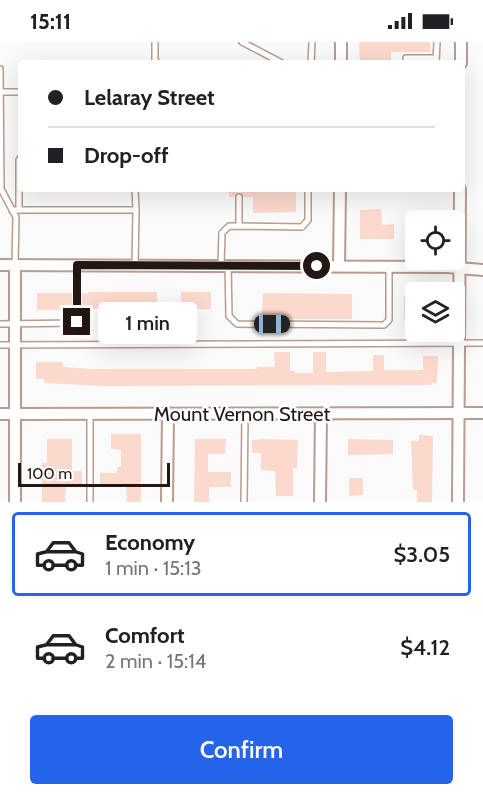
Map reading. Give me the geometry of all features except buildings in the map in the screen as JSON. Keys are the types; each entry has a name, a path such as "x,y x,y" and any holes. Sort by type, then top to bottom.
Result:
{"street":[{"path":"341,42 341,60"},
{"path":"460,60 461,42"},
{"path":"339,266 340,192"},
{"path":"460,192 460,210"},
{"path":"0,265 405,266"},
{"path":"15,265 15,502"},
{"path":"465,268 483,270"},
{"path":"458,502 460,270"},
{"path":"167,502 168,413"},
{"name":"Mount Vernon Street","path":"0,414 483,413"},
{"path":"320,502 321,414"}],"lane":[{"path":"155,42 155,60"},
{"path":"242,42 276,60"},
{"path":"311,60 312,42"},
{"path":"436,60 437,42"},
{"path":"406,60 406,58 426,60"},
{"path":"0,70 1,189 15,210"},
{"path":"1,92 18,92"},
{"path":"15,265 18,172"},
{"path":"135,192 135,265"},
{"path":"308,192 308,220 302,227 229,226 222,233 229,316 237,324 384,325 389,320 389,266"},
{"path":"239,197 239,226"},
{"path":"15,210 136,210"},
{"path":"0,324 77,322 77,265"},
{"path":"0,345 483,343"},
{"path":"90,414 90,502"},
{"path":"244,414 244,502"}],"route":[{"path":"77,322 77,265 317,266"}]}
